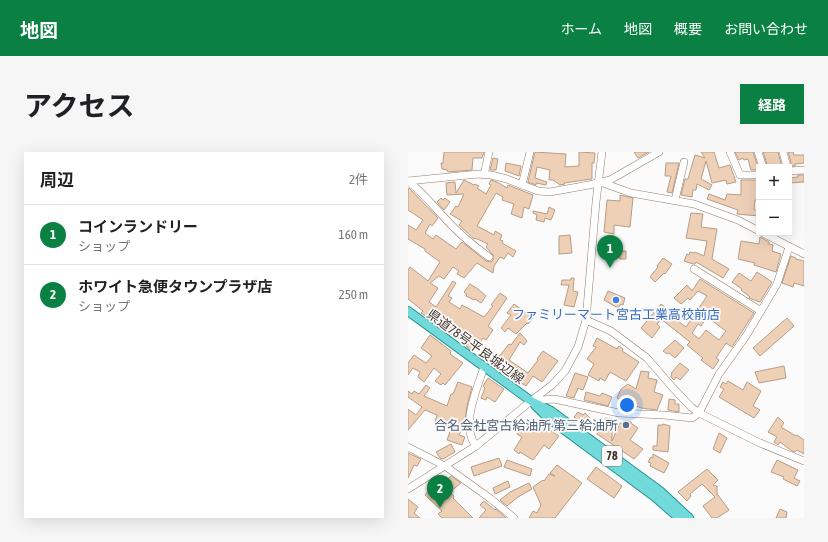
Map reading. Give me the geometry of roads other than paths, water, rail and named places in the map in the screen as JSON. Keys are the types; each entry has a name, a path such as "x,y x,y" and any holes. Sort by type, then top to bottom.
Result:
{"main road":[{"name":"県道78号平良城辺線","path":"408,311 531,401 547,417 655,497 679,518"},
{"name":"県道78号平良城辺線","path":"531,401 551,411 653,486 689,518"}],"street":[{"path":"484,175 489,152"},
{"path":"522,185 530,152"},
{"path":"408,488 476,446 552,385 565,371 578,347 586,320 596,202 602,152"},
{"path":"408,181 484,175 507,179 538,191 550,192 589,186 610,180 659,152"},
{"path":"730,152 740,175 756,175"},
{"path":"758,152 762,164"},
{"path":"783,152 786,164"},
{"path":"676,200 684,162"},
{"path":"792,171 804,170"},
{"path":"408,181 420,190 462,235 489,257"},
{"path":"599,182 631,193 694,204 723,214 756,230"},
{"path":"771,236 804,254"},
{"path":"531,401 554,399 619,413 692,418 699,413 719,374 746,336 777,284 789,247"},
{"path":"694,269 761,311"},
{"path":"586,320 611,332 647,358 673,388 691,407 699,413 760,443 804,461"},
{"path":"476,446 472,441 469,417 484,367"},
{"path":"408,447 445,466 477,488 514,518"}],"place":[{"name":"コインランドリー","path":"610,268"},
{"name":"ファミリーマート宮古工業高校前店","path":"616,300"},
{"name":"合名会社宮古給油所 第三給油所","path":"626,425"},
{"name":"ホワイト急便タウンプラザ店","path":"440,508"}]}
